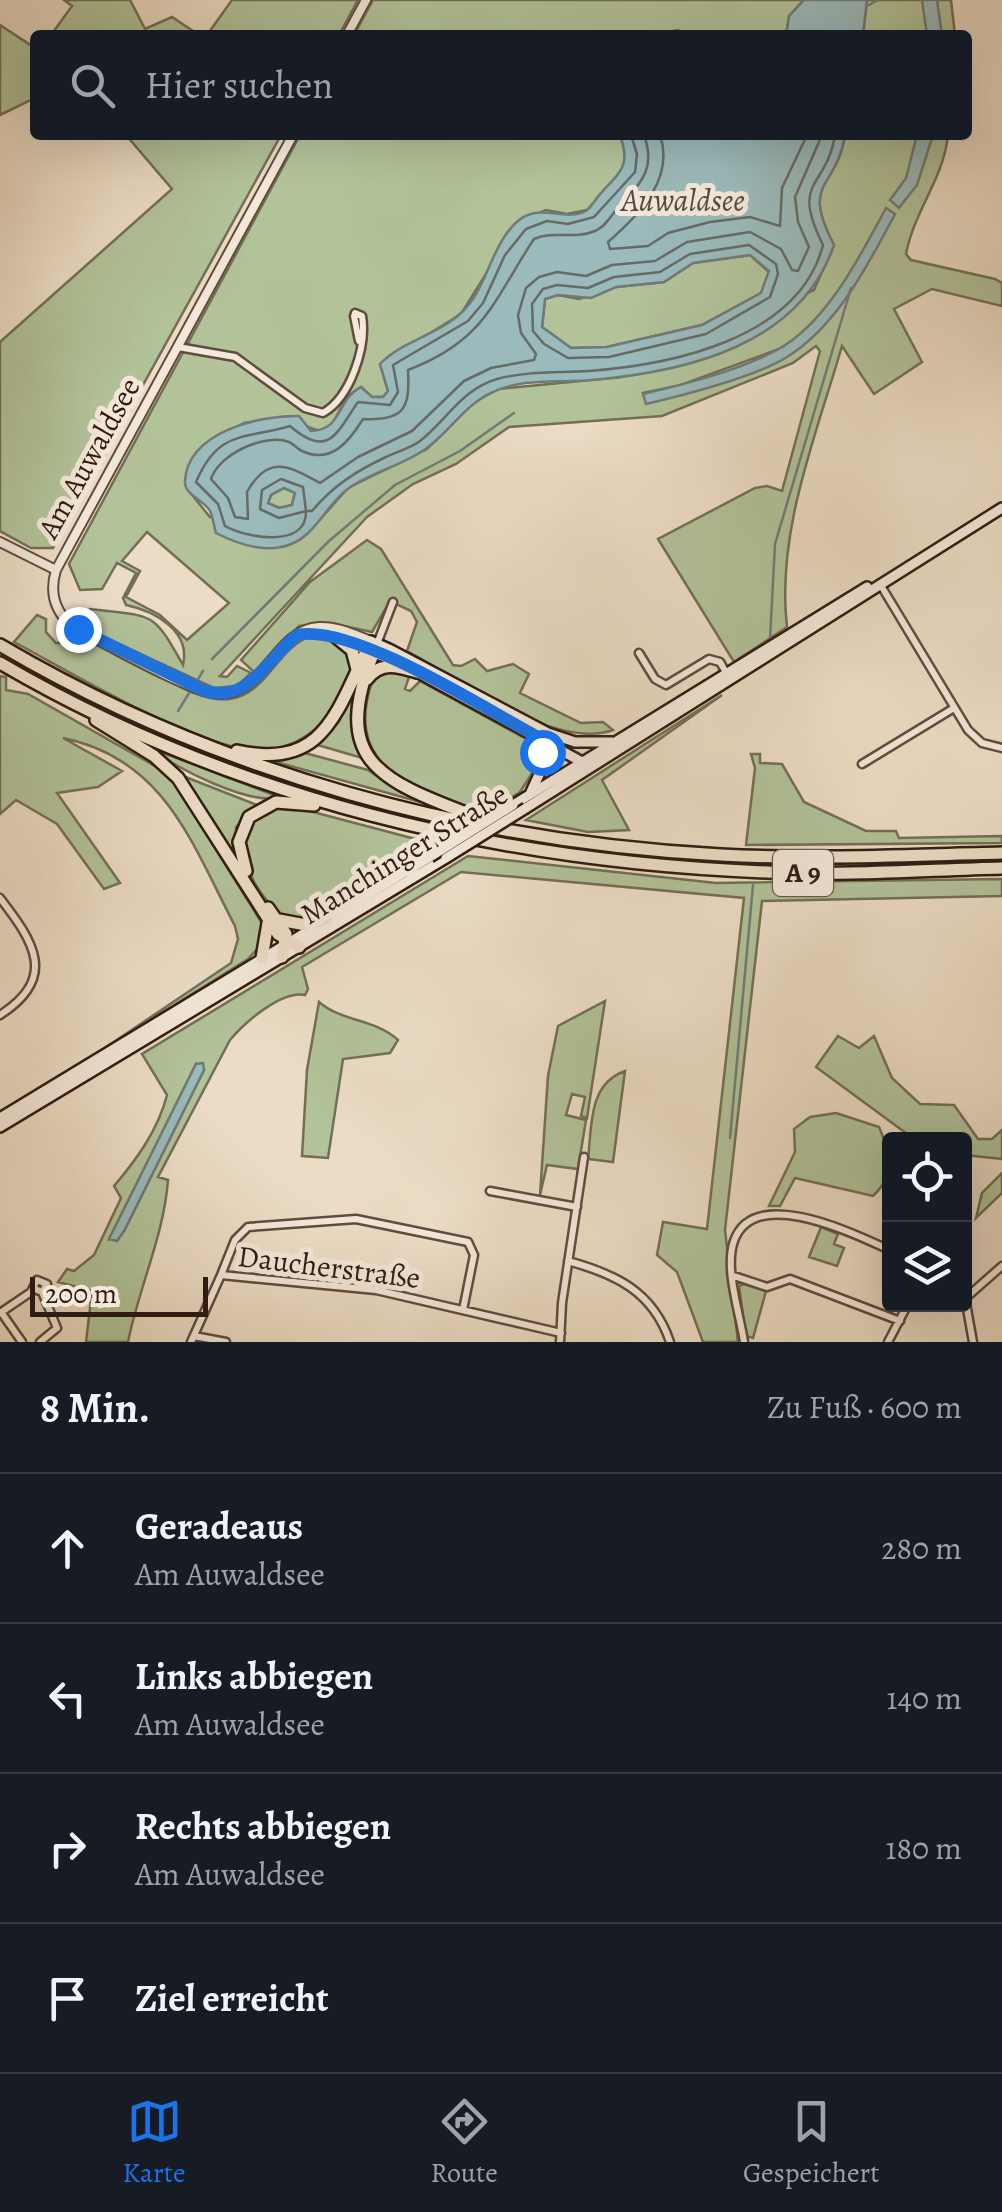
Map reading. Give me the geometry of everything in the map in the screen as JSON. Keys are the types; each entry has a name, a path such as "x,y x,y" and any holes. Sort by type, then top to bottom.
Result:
{"highway":[{"path":"336,638 352,650 357,670"},
{"name":"A 9","path":"0,644 92,694 190,739 321,785 508,829 718,855 826,858 1002,852"},
{"path":"190,739 254,754 293,752 328,728 372,647"},
{"path":"372,647 358,696 361,741 382,774 414,793 508,829"},
{"name":"A 9","path":"0,662 189,755 352,810 462,838 658,866 825,874 1002,868"},
{"path":"358,696 370,675 382,666 417,672"},
{"path":"51,690 169,768 293,945 282,957"},
{"path":"262,958 273,920 241,858 240,833 248,817 269,804 286,802 352,810"},
{"path":"273,920 295,925 327,920"}],"main road":[{"name":"Manchinger Straße","path":"0,1118 262,958 293,945 446,858 594,766 849,597 1002,508"},
{"path":"372,647 532,726 575,742 614,742"},
{"path":"417,672 594,766"},
{"name":"Manchinger Straße","path":"293,945 614,742 728,677"},
{"path":"530,794 543,766 536,736"},
{"path":"575,742 582,762 576,776"},
{"name":"Manchinger Straße","path":"0,1127 282,957"}],"street":[{"path":"350,30 366,0"},
{"name":"Am Auwaldsee","path":"290,140 56,570 54,602 68,623 210,692 225,694 245,687 297,635"},
{"path":"178,347 235,356 305,408 322,413 351,381 363,324 362,316 355,315"},
{"path":"0,542 56,570"},
{"path":"879,583 974,737 1002,748"},
{"path":"372,647 393,602"},
{"path":"297,635 327,627 417,672"},
{"path":"297,635 317,632 372,647"},
{"path":"639,653 655,679 666,685 709,659 720,662 728,677"},
{"path":"862,764 954,708"},
{"path":"0,898 28,935 36,968 24,996 0,1015"},
{"path":"560,1338 584,1157"},
{"path":"490,1191 577,1207"},
{"path":"744,1342 734,1276 735,1237 744,1227 770,1212 824,1223 882,1247"},
{"path":"220,1276 235,1240 248,1227 356,1219 468,1242 474,1255 462,1310"},
{"path":"568,1261 616,1275 634,1286 670,1342"},
{"path":"972,1289 1002,1266"},
{"name":"Daucherstraße","path":"192,1339 220,1276 376,1290 560,1338"},
{"path":"734,1276 767,1287 790,1279 900,1320"},
{"path":"22,1342 1,1312 38,1290 56,1328 40,1342"},
{"path":"888,1342 904,1312"},
{"path":"969,1312 973,1342"},
{"path":"192,1339 226,1342"}],"green space":[{"path":"64,0 130,0 145,29 172,17 192,30 55,30 72,6"},
{"path":"232,0 358,0 342,30 211,30"},
{"path":"373,0 804,0 789,16 787,30 357,30"},
{"path":"867,0 951,0 954,30 864,30"},
{"path":"0,25 30,45 30,100 0,115"},
{"path":"130,140 278,140 53,548 31,548 0,531 0,342 172,189"},
{"path":"297,140 622,140 627,155 625,168 587,210 567,214 546,210 519,221 461,314 380,364 388,391 383,397 372,397 361,387 350,395 328,429 308,427 290,416 244,423 195,456 185,479 188,490 210,517 307,534 348,488 427,449 475,401 498,389 622,377 814,290 834,245 824,224 820,196 844,140 947,140 941,166 915,223 906,254 911,260 995,279 1002,283 1002,306 932,289 894,309 922,362 874,394 842,346 793,520 785,591 787,627 734,662 658,539 755,488 767,486 782,491 820,351 816,346 793,363 662,416 509,427 456,464 413,484 367,517 220,676 227,677 237,666 251,673 237,686 214,688 86,629 82,622 90,609 149,619 165,634 183,665 182,642 168,624 126,605 123,598 136,573 117,563 102,589 80,590 69,564","holes":["779,349 685,394 646,403 643,393 681,385","147,532 229,603 187,640 160,615 126,597 140,571 122,561"]},
{"path":"750,255 769,272 761,293 702,325 607,347 571,348 542,327 545,299 558,295 579,299 616,287 664,282 693,263"},
{"path":"284,488 295,492 292,505 279,508 268,503 271,495"},
{"path":"367,540 381,549 453,665 461,666 475,659 487,671 513,664 529,674 520,693 581,723 603,722 613,730 589,734 563,730 479,693 407,651 417,622 411,611 390,601 372,632 330,623 299,626 254,672 241,660 310,582"},
{"path":"37,615 46,619 46,632 56,643 86,638 104,643 204,697 224,699 252,690 288,651 306,638 333,641 347,653 350,672 343,694 329,716 307,735 281,747 251,750 225,745 164,721 14,642"},
{"path":"394,670 409,677 405,689 410,691 420,681 530,741 538,764 520,792 484,815 433,796 391,771 376,755 367,735 366,710 373,679"},
{"path":"361,672 351,715 362,758 318,745 339,721"},
{"path":"0,676 6,677 6,690 28,694 169,774 263,925 261,945 248,959 99,1052 231,963 238,939 235,926 171,809 127,765 98,749 63,738 122,771 98,787 57,793 120,883 104,889 57,824 16,800 0,814"},
{"path":"722,695 602,780 629,830 588,832 526,820"},
{"path":"153,749 279,797 251,796 213,784"},
{"path":"305,753 368,770 400,792 431,805 276,762"},
{"path":"751,754 760,754 760,763 782,764 804,802 866,831 896,831 899,838 1002,836 1002,843 746,845 755,768"},
{"path":"183,776 257,805 236,827 236,857"},
{"path":"281,806 438,845 348,900 290,919 268,902 250,875 243,844 253,819"},
{"path":"468,856 716,883 1002,879 1002,896 762,901 725,1230 738,1342 703,1342 677,1272 657,1255 663,1222 707,1229 744,898 461,872 302,967 308,989 305,995 275,1002 230,1040 158,1177 168,1180 166,1200 128,1342 86,1342 92,1291 58,1282 67,1269 74,1271 94,1255 121,1198 114,1186 146,1144 163,1108 167,1095 142,1054","holes":["196,1064 204,1070 124,1231 110,1239"]},
{"path":"605,1001 587,1118 581,1116 585,1097 572,1094 566,1115 586,1120 578,1169 547,1165 540,1195 548,1076 558,1026"},
{"path":"319,1002 380,1028 398,1040 390,1053 343,1059 328,1158 302,1156 307,1070"},
{"path":"838,1036 859,1048 874,1036 892,1078 920,1104 954,1105 978,1139 992,1139 1002,1130 1002,1159 972,1156 972,1132 904,1132 816,1067"},
{"path":"625,1071 613,1162 588,1159 598,1096 613,1077"},
{"path":"836,1113 879,1127 882,1185 873,1196 795,1178 780,1206 769,1206 795,1152 794,1129 810,1117"},
{"path":"1002,1173 1002,1193 976,1218 982,1193"},
{"path":"821,1227 838,1234 834,1244 844,1248 837,1266 809,1257"},
{"path":"739,1286 766,1291 753,1338 746,1336"}],"water":[{"path":"804,0 867,0 864,30 787,30 789,16"},
{"path":"922,0 937,0 941,30 926,30"},
{"name":"Auwaldsee","path":"621,140 844,140 820,196 824,224 834,245 818,279 795,307 767,330 701,360 628,376 528,383 493,392 424,450 349,488 308,533 287,546 251,546 216,533 210,511 186,486 189,464 199,450 229,429 266,419 299,416 311,431 329,426 347,399 361,387 372,397 383,397 388,391 380,364 463,311 502,241 519,220 536,213 570,215 588,209 622,167","holes":["750,255 769,271 761,293 702,325 607,347 571,348 542,327 545,299 558,295 591,298 616,287 664,282 693,263","284,488 295,493 292,505 279,508 268,503 271,495"]},
{"path":"916,140 931,140 917,185 899,208 890,200 906,178"},
{"path":"886,208 895,214 862,273 836,312 805,344 757,372 646,404 643,394 745,364 795,338 827,306"},
{"path":"203,1063 204,1070 124,1231 117,1241 109,1239 196,1064"}],"waterway":[{"path":"869,5 878,0"},
{"path":"770,639 775,544 851,288"},
{"path":"212,659 329,541 395,485 460,451 514,413"},
{"path":"197,681 203,671"},
{"path":"178,711 191,690"},
{"path":"730,1138 753,885"}],"route":[{"path":"78,629 203,690 225,694 252,681 297,635 326,634 398,662 536,736 542,752"}]}
